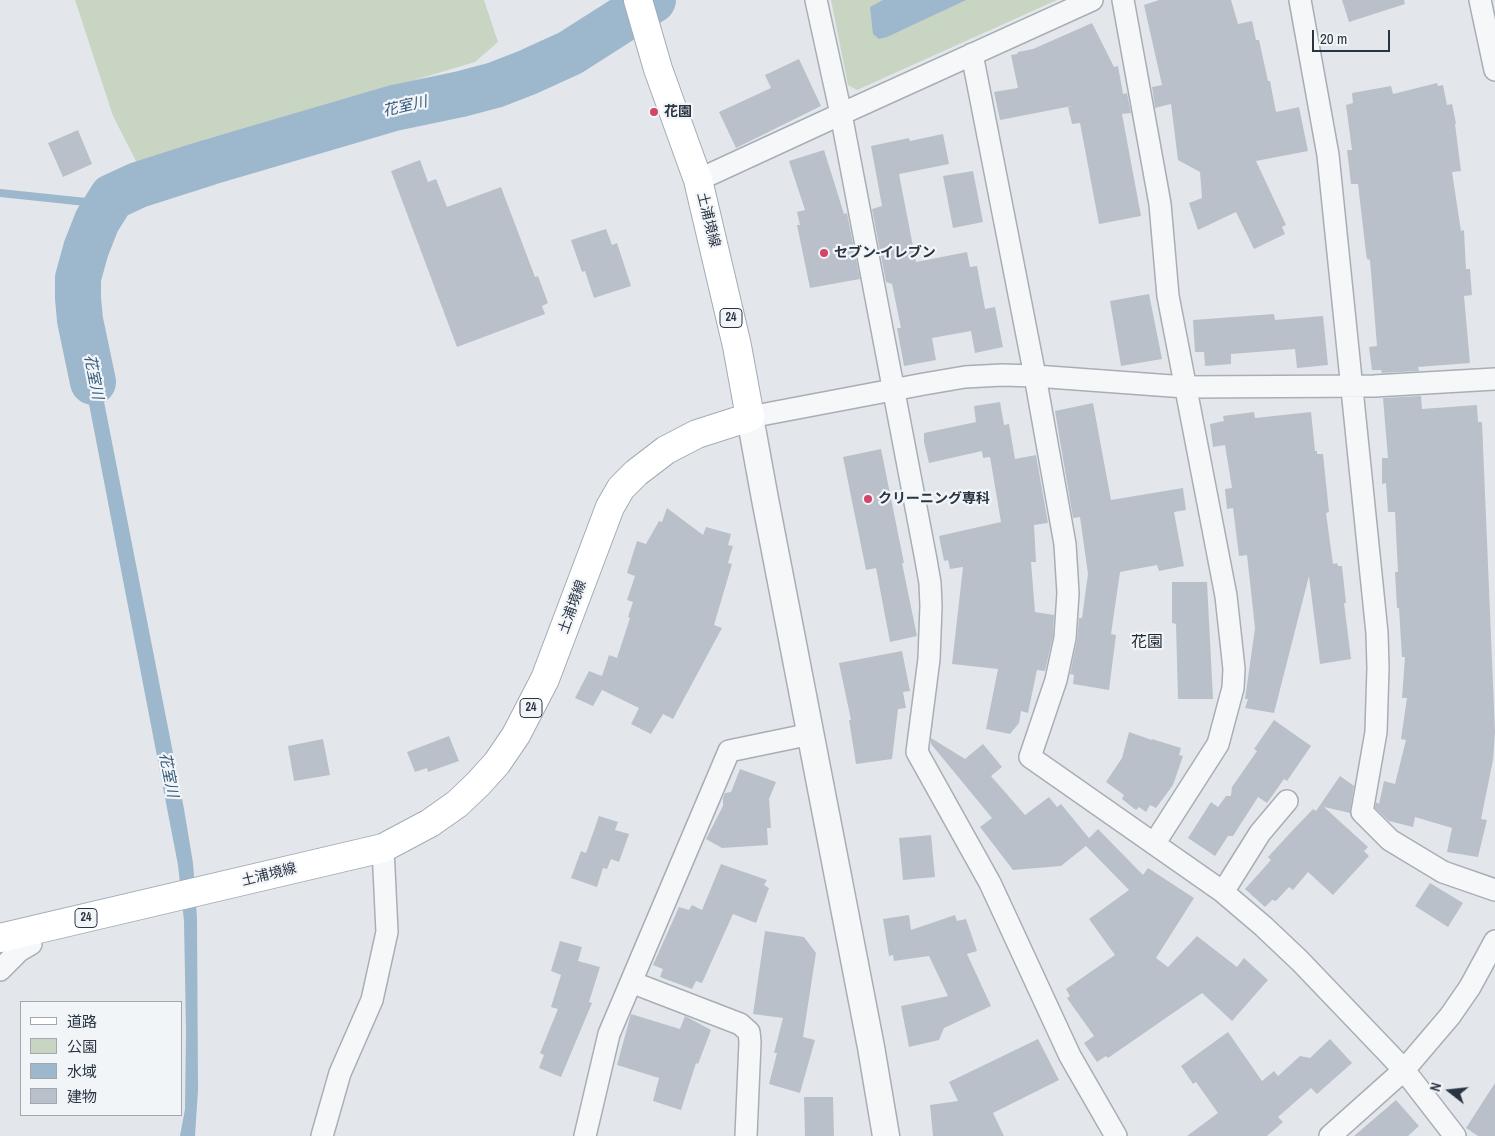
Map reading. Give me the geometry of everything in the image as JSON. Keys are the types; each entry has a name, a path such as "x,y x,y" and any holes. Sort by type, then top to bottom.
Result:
{"main road":[{"name":"土浦境線","path":"0,938 383,848 430,823 457,804 478,784 497,763 516,735 545,679 610,507 621,488 636,472 666,450 697,434 750,417 735,337 698,180 654,56 638,0"}],"street":[{"path":"816,0 841,114 926,560 931,606 929,659 917,752 990,882 1070,1056 1116,1136"},
{"path":"698,180 1092,0"},
{"path":"1123,0 1160,204 1168,296 1226,596 1234,668 1233,688 1218,744 1154,844"},
{"path":"1300,0 1328,154 1375,606 1378,668 1376,732 1362,812 1390,840 1443,872 1495,890"},
{"path":"1480,0 1495,70"},
{"path":"972,54 1035,376 1065,544 1068,593 1065,638 1056,680 1030,757 1223,892 1263,926 1300,961 1404,1070 1455,1136"},
{"path":"886,1136 750,417 965,377 1002,375 1185,387 1351,386 1495,378"},
{"path":"585,1136 609,1034 729,751 811,734"},
{"path":"1223,892 1260,833 1287,801"},
{"path":"322,1136 340,1073 372,1000 387,932 383,848"},
{"path":"0,970 19,951 31,944 27,931"},
{"path":"1330,1136 1404,1070 1450,1016 1470,987 1495,941"},
{"path":"631,982 740,1024 749,1032 746,1136"}],"green space":[{"path":"75,0 484,0 498,42 475,62 291,117 209,138 137,163 113,116"},
{"path":"831,0 1057,0 857,90 848,85"}],"water":[{"path":"669,0 574,61 529,82 464,103 459,85 493,76 523,65 593,29 657,7"},
{"path":"883,0 966,0 879,39 873,34 870,7"},
{"path":"88,320 193,863 197,918 198,1090 195,1136 180,1136 185,1109 186,1032 184,921 178,865 73,321"}],"pier":[{"path":"656,5 657,10 608,42 603,23"}],"building":[{"path":"1159,0 1231,0 1238,24 1252,21 1256,40 1259,40 1268,81 1270,81 1276,112 1299,107 1308,151 1256,161 1286,225 1282,227 1285,234 1254,249 1236,212 1198,230 1189,203 1202,198 1200,172 1178,160 1171,104 1155,108 1152,87 1162,85 1144,5"},
{"path":"1342,0 1404,0 1405,4 1349,22"},
{"path":"1092,23 1114,67 1118,66 1123,94 1127,93 1131,113 1122,114 1141,216 1099,224 1080,123 1072,124 1068,107 1077,105 1000,120 994,92 1018,88 1011,55 1033,49"},
{"path":"799,59 821,106 736,148 719,112 771,88 765,75"},
{"path":"1437,83 1438,86 1443,85 1447,105 1452,104 1456,123 1461,171 1452,172 1461,231 1464,230 1466,269 1470,269 1472,295 1464,296 1470,363 1418,367 1419,371 1382,373 1381,370 1372,370 1369,347 1377,346 1370,260 1367,259 1366,253 1358,184 1351,184 1347,150 1352,150 1346,105 1353,103 1352,93 1391,86 1393,94"},
{"path":"78,130 92,164 63,177 48,143"},
{"path":"943,134 949,164 899,174 916,262 967,252 970,267 977,266 985,309 995,307 1003,347 975,353 971,331 932,338 936,360 904,366 897,328 901,328 892,284 886,282 872,209 882,206 871,146 909,138 910,141"},
{"path":"824,150 844,214 847,213 860,279 810,288 797,225 800,225 797,212 805,210 789,161"},
{"path":"420,160 428,182 436,179 447,207 501,187 535,277 538,276 548,303 542,306 545,314 457,347 391,171"},
{"path":"973,171 983,222 953,228 943,176"},
{"path":"606,229 612,245 617,243 631,286 594,298 585,271 582,272 571,240"},
{"path":"1149,294 1162,359 1121,366 1110,301"},
{"path":"1274,314 1275,320 1323,316 1328,365 1297,368 1295,349 1231,354 1231,364 1205,366 1204,352 1195,352 1193,320"},
{"path":"1421,396 1422,409 1477,405 1478,422 1482,422 1495,732 1493,760 1481,819 1487,820 1478,857 1447,852 1452,828 1415,817 1413,827 1389,821 1375,808 1376,802 1379,804 1384,781 1395,784 1406,740 1401,739 1407,698 1402,698 1405,657 1402,657 1399,608 1397,608 1395,572 1398,572 1395,512 1388,512 1386,483 1382,484 1382,458 1388,458 1383,398"},
{"path":"1000,402 1004,425 1009,424 1015,459 1036,455 1048,523 1034,525 1036,562 1031,562 1035,612 1054,615 1053,636 1045,671 1037,670 1028,713 1021,711 1019,723 1010,734 986,729 998,669 952,664 963,567 950,569 948,560 944,561 939,536 1001,522 990,457 983,458 982,451 929,463 924,442 924,433 976,422 974,406"},
{"path":"1093,403 1111,500 1183,488 1186,510 1174,512 1184,566 1159,571 1157,565 1120,572 1111,634 1116,635 1109,690 1073,684 1074,675 1070,674 1077,640 1079,618 1082,618 1088,574 1080,517 1073,518 1055,411"},
{"path":"1254,412 1255,418 1311,412 1315,451 1317,451 1317,454 1323,454 1329,512 1326,513 1333,564 1337,563 1338,566 1342,566 1346,603 1344,603 1351,659 1320,664 1309,576 1274,713 1245,708 1248,699 1245,699 1255,628 1247,555 1239,556 1233,508 1227,509 1225,489 1232,488 1225,445 1213,447 1210,424 1224,421 1223,416"},
{"path":"881,449 917,636 890,642 876,568 866,570 843,457"},
{"path":"667,508 703,535 706,527 731,534 728,545 733,546 728,563 732,564 714,625 722,628 673,719 663,714 651,734 631,724 639,708 602,690 593,706 575,698 589,671 602,676 609,655 617,658 630,618 628,617 633,602 627,600 635,576 627,573 637,541 646,544 659,521 662,522"},
{"path":"1172,582 1207,582 1213,699 1178,699 1176,624 1172,623"},
{"path":"902,651 910,691 903,692 906,708 898,709 892,759 856,764 849,720 851,720 839,663"},
{"path":"1274,720 1311,746 1287,781 1284,779 1267,803 1258,797 1233,836 1228,836 1215,856 1188,838 1211,802 1218,807 1226,796 1231,796 1232,787 1257,751 1254,749"},
{"path":"1129,732 1181,748 1179,755 1183,756 1173,785 1156,808 1150,805 1146,812 1139,807 1136,810 1122,799 1124,795 1106,782 1122,758"},
{"path":"449,736 459,761 428,772 427,768 415,772 407,752"},
{"path":"931,738 965,759 983,744 1002,767 991,776 1025,815 1049,797 1057,807 1061,804 1089,838 1098,829 1143,875 1148,868 1194,898 1156,958 1168,967 1197,936 1237,967 1244,958 1268,980 1232,1021 1202,993 1108,1058 1106,1056 1097,1062 1084,1043 1094,1036 1067,998 1070,996 1066,989 1115,955 1089,919 1129,890 1086,846 1061,866 1013,870 980,827 992,818 931,744"},
{"path":"323,739 330,775 294,781 288,746"},
{"path":"740,769 776,782 769,799 771,828 767,828 768,845 722,848 706,839 723,806 725,793 731,792"},
{"path":"1340,776 1354,786 1350,813 1324,807 1368,847 1364,851 1369,856 1333,895 1308,872 1293,890 1289,887 1276,901 1272,900 1265,907 1245,889 1271,860 1268,857 1313,809 1316,811"},
{"path":"599,816 618,822 615,830 629,834 619,862 611,859 607,869 603,868 597,887 571,878 581,851 586,853"},
{"path":"931,835 935,877 903,880 899,838"},
{"path":"721,864 767,880 764,885 769,888 756,923 733,914 702,983 696,981 692,989 660,977 663,969 653,965 679,907 689,910 692,905 702,910"},
{"path":"1430,883 1463,903 1448,927 1415,906"},
{"path":"909,915 911,930 955,915 957,921 966,919 977,951 967,954 991,1006 944,1028 939,1040 909,1047 901,1006 948,996 929,956 894,961 893,955 889,956 883,919"},
{"path":"765,931 804,937 816,953 803,1037 815,1040 800,1093 769,1084 777,1053 774,1053 783,1018 753,1014"},
{"path":"560,941 582,947 578,961 600,967 589,1002 592,1003 561,1077 539,1068 544,1055 540,1053 558,1009 551,1007 561,975 551,971"},
{"path":"631,1014 680,1029 685,1016 711,1030 698,1064 696,1063 681,1110 653,1101 659,1078 617,1065"},
{"path":"1228,1032 1262,1081 1274,1071 1278,1076 1300,1056 1310,1058 1330,1039 1352,1063 1317,1094 1311,1088 1278,1117 1283,1122 1267,1136 1187,1136 1218,1113 1196,1082 1193,1084 1181,1066"},
{"path":"1038,1039 1059,1080 993,1113 1004,1136 933,1136 930,1105 958,1101 949,1082"},
{"path":"1495,1083 1495,1136 1478,1136 1466,1128"},
{"path":"804,1097 833,1097 834,1136 805,1136"},
{"path":"1396,1100 1419,1126 1408,1136 1354,1136"}],"waterway":[{"name":"花室川","path":"93,382 80,320 78,278 86,249 97,221 112,197 138,185 210,162 394,108 495,85 570,53 653,0"},
{"path":"0,193 86,202 112,197"}],"place":[{"name":"花園","path":"654,112"},
{"name":"セブン-イレブン","path":"824,253"},
{"name":"クリーニング専科","path":"868,499"}],"district":[{"name":"花園","path":"1147,643"}]}
